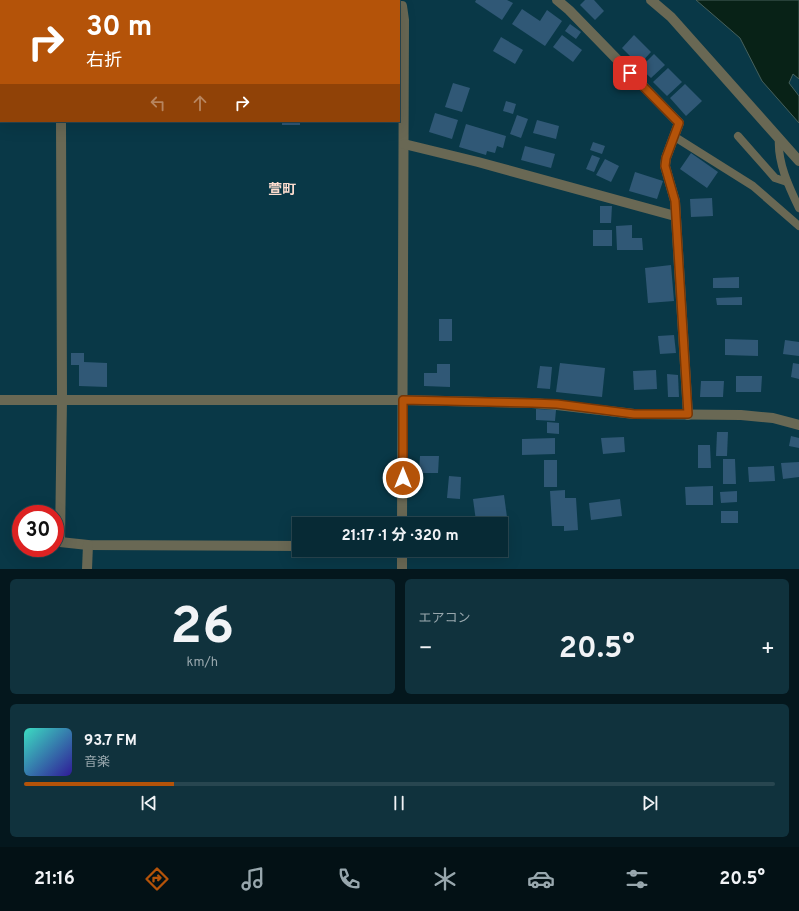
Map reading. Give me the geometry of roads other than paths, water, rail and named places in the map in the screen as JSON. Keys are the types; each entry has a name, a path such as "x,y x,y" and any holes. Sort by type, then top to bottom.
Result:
{"street":[{"path":"557,0 569,10 679,123 666,158 665,166 675,201 688,414"},
{"path":"651,0 671,17 799,161"},
{"path":"401,4 404,20 402,517"},
{"path":"62,122 62,399 60,542 88,545 292,546"},
{"path":"404,144 485,164 675,216"},
{"path":"0,400 403,400 532,403 557,404 634,414 741,415 773,418 799,425"},
{"path":"87,569 88,545"},
{"path":"402,557 402,569"}],"lane":[{"path":"738,136 775,178 787,182"},
{"path":"675,137 753,186 799,226"},
{"path":"779,138 778,149 787,182 799,208"}],"district":[{"name":"萱町","path":"282,190"}]}
